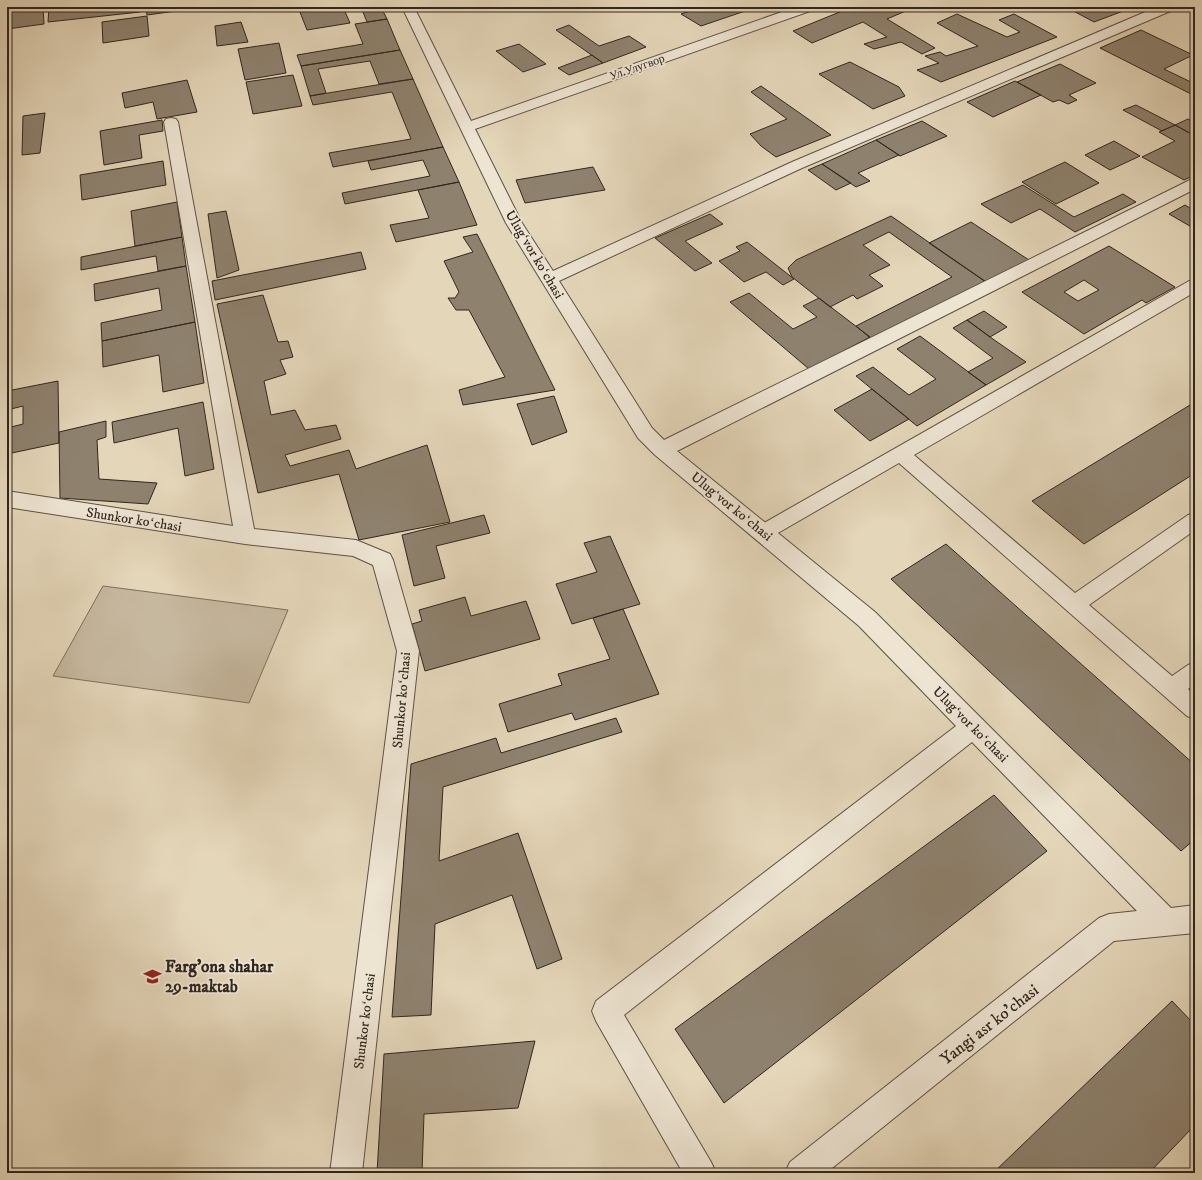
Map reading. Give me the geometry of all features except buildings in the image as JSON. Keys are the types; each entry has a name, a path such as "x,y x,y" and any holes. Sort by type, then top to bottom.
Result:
{"street":[{"name":"Ulugʻvor koʻchasi","path":"408,7 514,223 645,433 662,450 764,532 868,619 1166,922"},
{"path":"771,7 784,15"},
{"name":"Ул.Улугвор","path":"467,127 808,7"},
{"path":"550,279 797,165 1168,7"},
{"path":"171,122 245,536"},
{"path":"662,450 1195,183"},
{"name":"Shunkor koʻchasi","path":"7,499 245,536 356,548 382,560 408,651 346,1173"},
{"path":"700,1173 606,1011 973,727"},
{"name":"Yangi asr ko'chasi","path":"801,1173 1109,928 1195,919"}],"lane":[{"path":"764,532 902,455 1195,285"},
{"path":"902,455 1195,709"},
{"path":"1074,604 1195,520"},
{"path":"1172,689 1195,671"}],"shaded area":[{"path":"103,586 288,610 249,703 53,676"}],"place":[{"name":"Farg'ona shahar 29-maktab","path":"152,976"}]}
